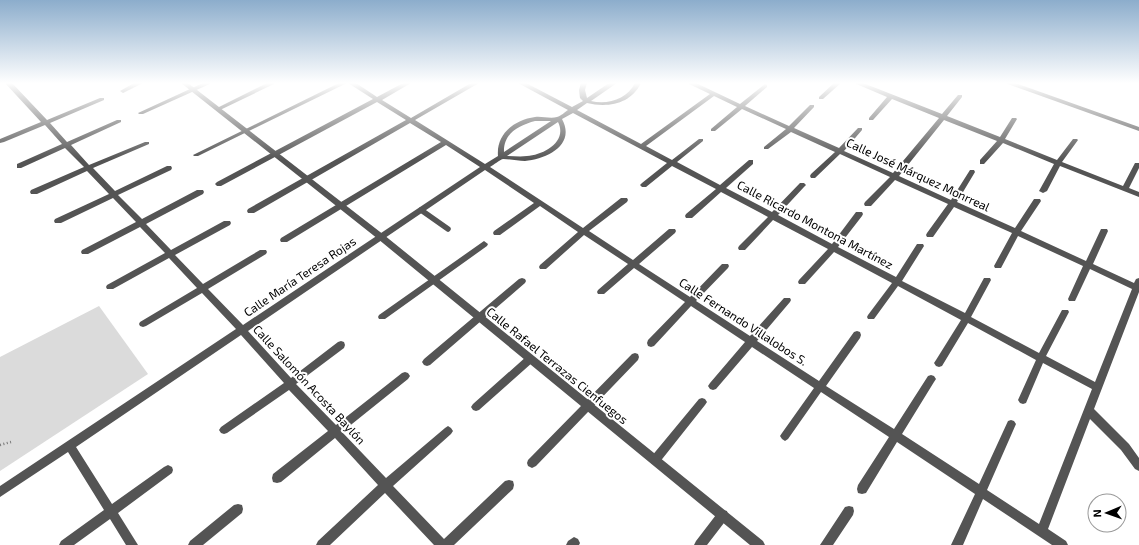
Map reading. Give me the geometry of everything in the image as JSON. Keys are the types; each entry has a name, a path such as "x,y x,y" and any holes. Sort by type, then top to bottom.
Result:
{"street":[{"name":"Calle Salomón Acosta Baylón","path":"31,108 242,330 290,384 442,545"},
{"path":"2,141 80,108"},
{"path":"141,113 151,108"},
{"path":"196,155 291,108"},
{"path":"219,184 361,108"},
{"name":"Calle Fernando Villalobos S.","path":"390,108 485,167 1062,545"},
{"path":"250,211 432,108"},
{"name":"Calle Ricardo Montona Martínez","path":"569,108 1098,388"},
{"path":"641,147 694,108"},
{"path":"714,130 740,108"},
{"name":"Calle José Márquez Monrreal","path":"745,108 1087,264 1138,284"},
{"path":"766,148 790,129 810,108"},
{"path":"871,119 881,108"},
{"path":"919,108 1139,195"},
{"path":"868,204 894,177 950,108"},
{"path":"1080,108 1139,129"},
{"name":"Calle Rafael Terrazas Cienfuegos","path":"218,110 381,237 433,281 759,545"},
{"name":"Calle María Teresa Rojas","path":"0,492 572,110"},
{"path":"535,119 559,119 564,127 563,140 554,148 539,156 529,159 501,157 500,148 502,139 505,134 515,126 535,119"},
{"path":"982,162 1001,141 1014,119"},
{"path":"19,166 119,121"},
{"path":"813,176 840,152 860,128"},
{"path":"644,185 701,140"},
{"path":"1043,191 1058,163 1074,140"},
{"path":"284,240 445,142"},
{"path":"34,192 147,143"},
{"path":"689,216 719,188 751,162"},
{"path":"1125,190 1137,165"},
{"path":"58,221 169,168"},
{"path":"930,235 953,203 972,172"},
{"path":"742,248 802,185"},
{"path":"85,252 200,192"},
{"path":"543,267 583,232 624,200"},
{"path":"998,266 1016,232 1037,202"},
{"path":"497,233 539,203"},
{"path":"802,282 833,248 859,214"},
{"path":"110,287 227,223"},
{"path":"602,292 672,231"},
{"path":"1072,298 1104,231"},
{"path":"382,317 484,244"},
{"path":"871,317 898,282 920,246"},
{"path":"143,324 263,252"},
{"path":"652,343 725,266"},
{"path":"939,363 987,280"},
{"path":"427,362 522,281"},
{"path":"1041,532 1138,284"},
{"path":"712,386 787,300"},
{"path":"1022,400 1041,358 1065,312"},
{"path":"785,436 857,335"},
{"path":"224,430 290,384 341,345"},
{"path":"532,463 635,357"},
{"path":"476,407 530,359"},
{"path":"277,478 404,376"},
{"path":"862,489 932,379"},
{"path":"655,460 702,402"},
{"path":"1089,411 1125,447 1139,466"},
{"path":"957,545 1011,424"},
{"path":"322,545 386,485 448,431"},
{"path":"69,445 132,545"},
{"path":"65,545 168,470"},
{"path":"446,545 509,485"},
{"path":"194,545 238,509"},
{"path":"826,545 849,511"},
{"path":"700,545 723,515"}],"lane":[{"path":"421,210 448,229"}],"path":[{"path":"0,445 11,442"}],"shaded area":[{"path":"99,306 148,374 0,471 0,357"}]}
